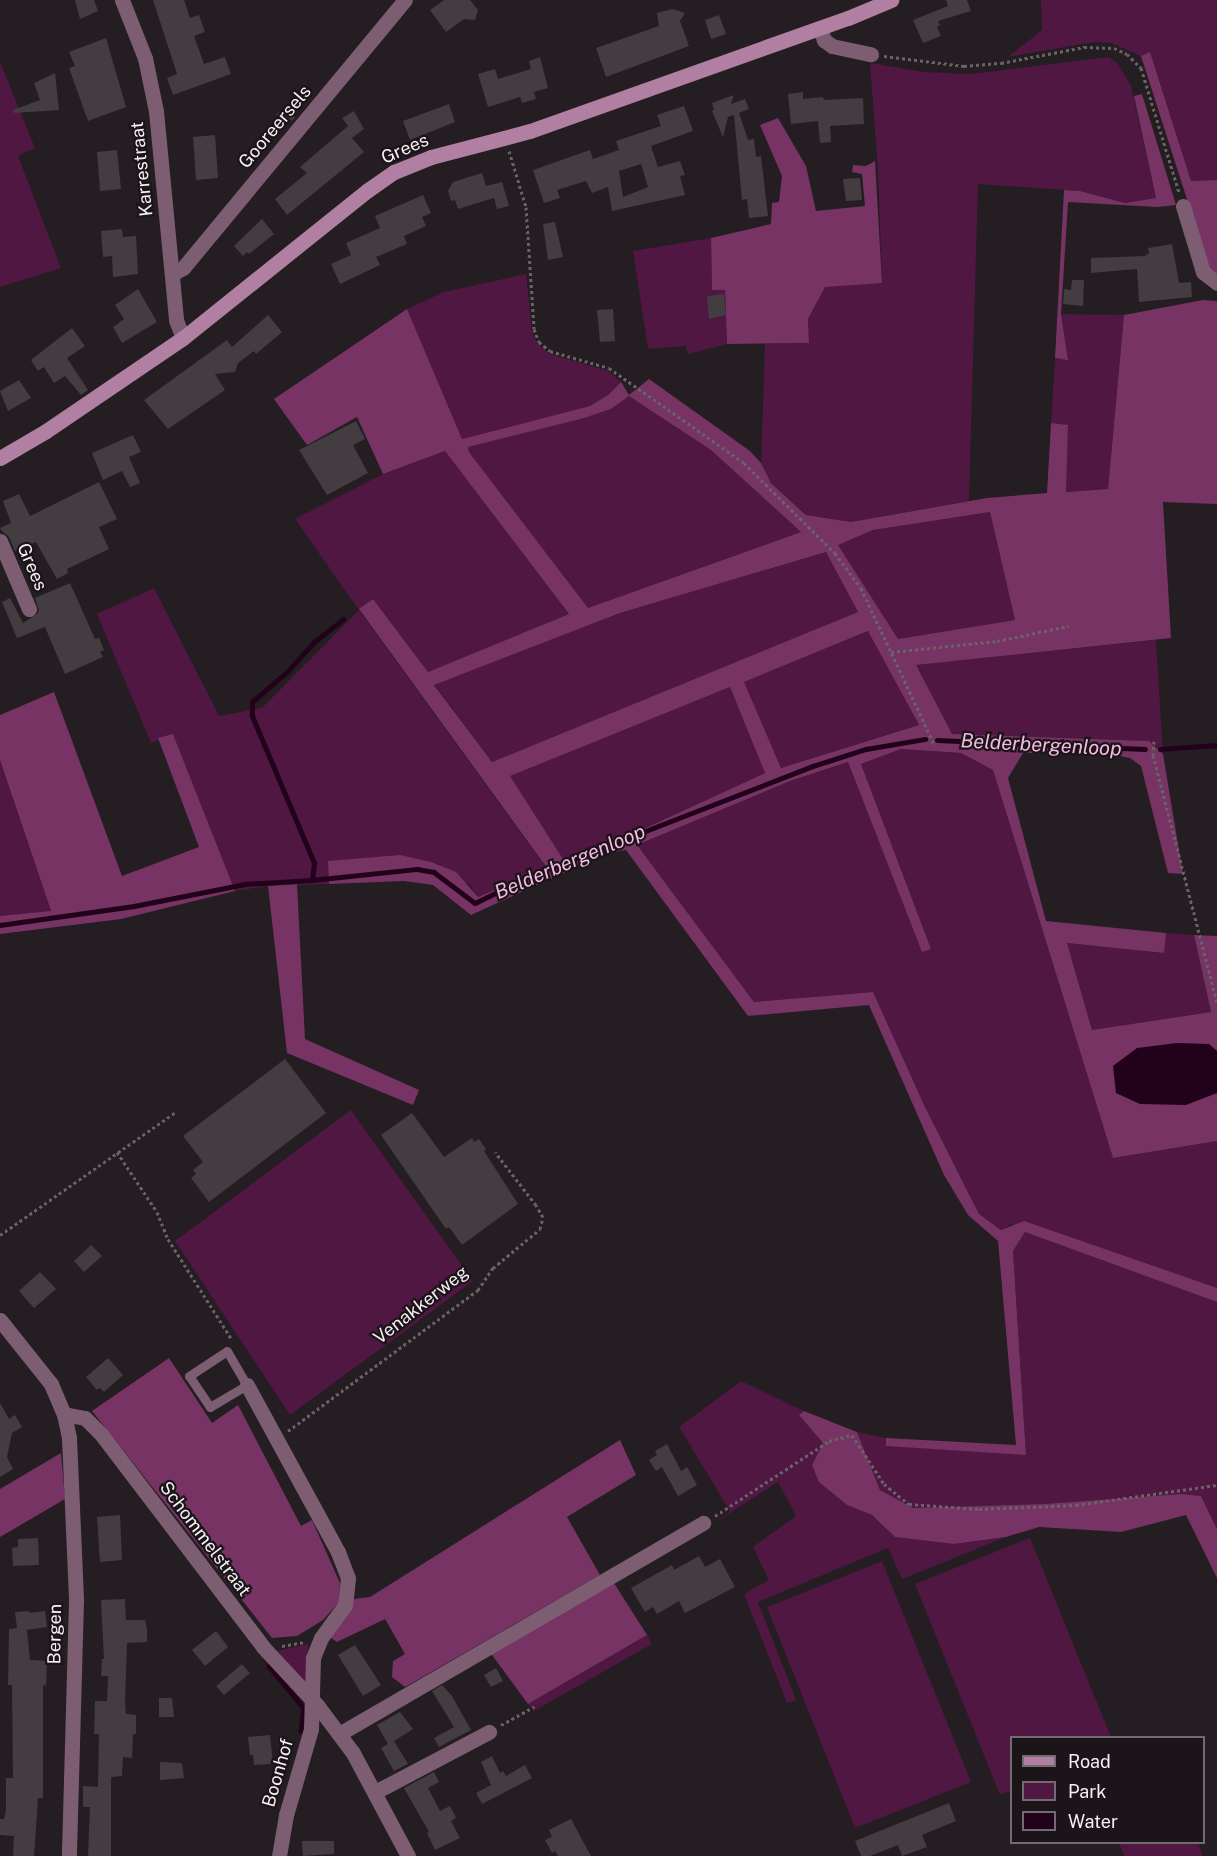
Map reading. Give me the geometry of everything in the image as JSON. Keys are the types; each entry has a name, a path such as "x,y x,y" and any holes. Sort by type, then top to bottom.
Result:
{"street":[{"name":"Karrestraat","path":"122,0 145,58 156,111 176,320 183,338"},
{"name":"Gooreersels","path":"172,274 183,268 405,0"},
{"name":"Grees","path":"0,458 46,431 183,338 351,203 394,172 431,157 505,138 820,28 891,0"},
{"path":"820,28 824,40 832,46 871,54"},
{"path":"1184,206 1203,272 1217,284"},
{"name":"Grees","path":"0,542 29,609"},
{"path":"0,1320 51,1384 64,1414"},
{"path":"247,1385 338,1552 348,1578 345,1605 321,1638 313,1658 313,1700"},
{"name":"Schommelstraat","path":"64,1414 85,1418 101,1434 264,1647 313,1700 353,1753 408,1856"},
{"name":"Bergen","path":"64,1414 71,1470 76,1601 69,1856"},
{"path":"339,1734 703,1523"},
{"name":"Boonhof","path":"279,1856 286,1815 311,1729 313,1700"},
{"path":"375,1792 489,1732"}],"lane":[{"path":"227,1351 247,1385 210,1407 189,1376 227,1351"}],"path":[{"path":"871,54 963,66 1001,63 1084,47 1114,48 1127,54 1141,68 1184,206"},
{"path":"505,138 526,207 534,329 539,342 550,351 609,368 744,463 835,553 861,588 935,746"},
{"path":"891,652 998,641 1068,626"},
{"path":"1154,741 1153,755 1217,1003"},
{"path":"0,1235 177,1111"},
{"path":"117,1152 157,1212 168,1239 234,1343"},
{"name":"Venakkerweg","path":"277,1440 478,1290 493,1268 540,1228 543,1217 536,1205 495,1152"},
{"path":"703,1523 829,1441 852,1435 884,1484 909,1504 979,1509 1076,1505 1217,1485"},
{"path":"264,1647 292,1645 321,1638"},
{"path":"489,1732 534,1707"}],"green space":[{"path":"1041,0 1217,0 1217,180 1191,181 1150,52 1141,56 1111,43 1094,42 1008,57 1042,30"},
{"path":"1109,57 1118,64 1131,86 1156,198 1125,203 1080,191 978,184 969,501 851,522 807,515 771,483 761,463 765,344 809,343 808,319 825,286 882,283 878,171 870,63 924,72 971,74"},
{"path":"0,62 35,148 18,156 61,268 0,287"},
{"path":"711,238 712,290 725,290 727,344 688,354 685,346 648,349 633,251"},
{"path":"526,274 532,331 537,343 550,354 608,371 621,382 608,395 590,406 462,439 407,309 444,292"},
{"path":"1061,314 1124,315 1108,489 1065,492 1068,426 1051,423 1055,358 1068,359"},
{"path":"629,395 711,450 801,532 588,608 469,452 468,447 581,419 611,409"},
{"path":"445,451 569,614 428,672 373,599 359,610 295,519 383,474"},
{"path":"990,512 1015,620 898,639 837,545 873,530"},
{"path":"826,552 858,612 492,762 434,684 620,613"},
{"path":"154,588 219,716 262,708 359,610 547,869 478,897 469,884 328,861 329,884 268,886 235,891 173,734 151,743 97,614"},
{"path":"869,631 919,725 781,768 743,682"},
{"path":"1156,640 1163,754 1149,741 952,734 915,665"},
{"path":"730,687 765,773 626,837 563,859 509,776"},
{"path":"901,749 961,753 993,770 1113,1158 1217,1141 1217,1288 1011,1224 1002,1230 979,1214 925,1107 873,992 754,1002 637,845 790,781 848,762 922,951 931,949 861,764"},
{"path":"0,760 51,912 0,916"},
{"path":"1166,933 1194,935 1211,1012 1092,1030 1067,943 1163,953"},
{"path":"351,1110 473,1281 290,1415 175,1241"},
{"path":"1025,1232 1217,1302 1217,1529 1201,1496 1181,1494 1044,1504 912,1508 880,1490 857,1432 886,1438 886,1446 1026,1454 1013,1251"},
{"path":"741,1381 804,1411 800,1416 823,1443 812,1465 847,1505 872,1515 895,1537 954,1544 1006,1537 902,1579 888,1548 758,1602 796,1700 787,1703 744,1594 769,1580 753,1547 796,1516 778,1482 714,1523 730,1511 679,1427"},
{"path":"1030,1538 1111,1736 1010,1736 1010,1791 1000,1795 915,1584"},
{"path":"882,1561 971,1782 855,1828 767,1607"},
{"path":"647,1635 652,1644 534,1711 528,1704"},
{"path":"308,1644 306,1681 302,1681 277,1651"},
{"path":"1119,1844 1198,1844 1203,1856 1124,1856"}],"shaded area":[{"path":"1150,52 1191,181 1217,180 1217,275 1210,271 1141,56"},
{"path":"1142,94 1176,205 1157,207 1068,202 1061,314 1068,360 1055,358 1064,190 1080,191 1125,203 1156,198 1134,96"},
{"path":"778,118 806,166 816,211 865,206 862,174 852,172 853,165 866,166 875,161 882,283 825,287 808,319 809,343 727,344 725,290 712,290 711,238 771,224 772,203 779,202 782,176 760,125"},
{"path":"1203,300 1217,301 1217,504 1163,502 1171,638 916,665 952,734 1149,741 1163,754 1183,874 1168,873 1141,766 1130,758 1101,752 1023,753 1008,778 1046,921 1166,933 1164,953 1067,943 1092,1030 1211,1012 1194,935 1217,936 1217,1141 1113,1158 993,770 961,753 901,749 861,764 931,949 922,952 848,762 790,781 637,845 754,1002 873,992 925,1107 979,1214 1001,1230 1024,1221 1217,1288 1217,1302 1025,1232 1013,1251 1026,1455 886,1446 886,1438 1016,1445 998,1241 968,1215 944,1175 869,1005 748,1016 626,850 605,854 471,915 433,885 404,881 329,884 328,861 400,855 431,862 456,872 478,897 547,868 359,609 373,599 428,672 569,614 445,451 383,474 357,417 307,445 274,399 407,309 462,439 590,406 608,395 621,382 629,395 649,379 750,451 761,463 771,483 806,515 851,522 987,498 1047,493 1051,423 1068,425 1066,492 1108,489 1124,315","holes":["629,396 711,450 801,532 588,608 469,452 468,447 581,419 611,409","990,512 1015,620 898,639 838,545 873,530","826,552 858,612 492,762 434,685 620,613","868,631 919,725 781,768 744,682","730,687 765,773 626,837 563,859 510,776"]},
{"path":"54,692 122,876 199,847 158,738 173,734 235,891 121,919 0,934 0,916 51,911 0,760 0,715"},
{"path":"297,884 305,1039 419,1090 413,1105 287,1053 268,886"},
{"path":"169,1358 212,1423 238,1405 301,1526 312,1520 340,1583 339,1602 323,1620 297,1636 272,1638 92,1411"},
{"path":"804,1411 857,1432 880,1490 913,1508 1044,1504 1181,1494 1201,1496 1217,1529 1217,1578 1186,1515 1121,1532 1039,1527 1006,1537 954,1544 895,1537 872,1515 847,1505 819,1482 812,1465 823,1443 799,1415"},
{"path":"620,1440 636,1475 567,1517 600,1575 405,1687 392,1677 393,1661 405,1654 385,1619 337,1642 328,1636 354,1599 370,1597"},
{"path":"61,1453 65,1499 0,1537 0,1489"},
{"path":"614,1583 647,1635 528,1704 489,1651"}],"water":[{"path":"1177,1043 1209,1044 1217,1051 1217,1093 1186,1105 1140,1104 1116,1093 1113,1066 1137,1048"}],"building":[{"path":"75,0 94,0 98,11 80,19"},
{"path":"153,0 184,0 190,18 199,15 205,32 194,36 204,64 225,57 231,74 173,95 167,78 177,74"},
{"path":"444,0 470,0 478,10 475,20 464,19 446,32 430,10"},
{"path":"946,0 967,0 971,11 938,21 940,25 937,27 941,36 923,43 913,20 948,6"},
{"path":"673,9 685,13 680,21 689,46 606,77 596,48 659,26 657,13"},
{"path":"719,15 726,34 711,39 705,20"},
{"path":"106,38 126,107 88,121 69,68 75,66 69,52"},
{"path":"540,57 548,88 534,92 536,99 522,103 520,97 488,107 478,74 495,69 498,79 531,69 529,61"},
{"path":"55,73 59,110 14,113 13,110 40,100 34,83"},
{"path":"803,92 803,99 863,98 864,124 830,126 831,142 820,143 818,121 791,124 788,94"},
{"path":"734,95 731,104 745,99 749,109 739,113 748,140 754,139 756,157 761,156 768,216 749,218 747,199 742,200 734,115 728,117 723,137 712,111 714,110 712,103"},
{"path":"449,104 455,122 410,140 403,121"},
{"path":"684,106 693,131 651,146 658,167 680,161 685,175 680,176 685,195 612,211 608,187 592,193 586,181 557,190 560,198 544,203 533,170 590,150 593,159 619,150 616,141 661,126 657,115","holes":["641,164 648,187 623,197 619,171"]},
{"path":"289,107 295,118 283,127 276,114"},
{"path":"354,111 364,129 352,138 364,152 287,215 275,199 307,173 300,167 348,126 342,118"},
{"path":"215,135 218,178 196,180 193,137"},
{"path":"117,150 121,189 100,191 97,152"},
{"path":"482,173 486,186 502,182 509,206 497,209 494,198 458,209 455,200 451,201 448,191 453,182"},
{"path":"860,178 862,200 846,201 843,179"},
{"path":"423,195 431,213 422,217 426,226 404,236 407,244 376,257 380,265 340,284 331,264 351,255 346,243 380,228 375,216"},
{"path":"262,219 274,234 249,254 247,252 243,256 234,246"},
{"path":"555,222 563,257 548,260 543,224"},
{"path":"122,229 123,237 136,236 138,274 113,277 112,256 103,257 101,231"},
{"path":"1172,244 1179,283 1191,282 1192,297 1139,302 1137,269 1091,273 1091,258 1145,256 1149,253 1148,248"},
{"path":"1072,280 1084,280 1083,306 1063,304 1064,289 1071,290"},
{"path":"138,289 157,322 122,343 113,327 124,319 115,305"},
{"path":"724,294 726,315 709,319 707,296"},
{"path":"613,309 615,341 600,342 597,310"},
{"path":"268,315 282,332 256,354 254,351 238,363 235,372 215,374 225,390 168,429 144,400 227,340 232,347"},
{"path":"72,328 85,346 67,358 88,390 81,395 65,376 54,383 44,367 38,371 31,360"},
{"path":"19,380 31,398 8,411 0,391"},
{"path":"356,421 365,439 353,445 368,473 327,495 299,450"},
{"path":"133,435 141,452 129,457 140,483 130,487 122,471 103,480 92,453"},
{"path":"99,482 117,519 99,527 109,549 67,569 68,573 57,579 36,542 15,551 9,537 0,528 11,523 3,501 19,494 30,516"},
{"path":"70,583 95,639 99,638 104,650 100,652 103,657 65,674 45,627 17,638 2,602 10,598 23,623 37,614 39,610 35,598"},
{"path":"285,1059 326,1113 209,1202 191,1178 196,1174 193,1170 203,1162 183,1136"},
{"path":"412,1113 444,1157 472,1138 474,1142 479,1139 486,1149 484,1151 518,1204 462,1245 449,1227 446,1229 381,1135"},
{"path":"91,1245 102,1256 84,1272 74,1261"},
{"path":"40,1272 56,1289 34,1308 19,1291"},
{"path":"108,1358 123,1375 104,1392 100,1388 97,1390 86,1377"},
{"path":"0,1403 9,1419 15,1415 22,1427 12,1433 7,1457 13,1469 0,1477"},
{"path":"667,1444 681,1471 687,1467 697,1485 678,1496 662,1467 656,1471 649,1460 657,1455 655,1451"},
{"path":"120,1515 122,1560 100,1562 97,1517"},
{"path":"38,1538 39,1565 13,1566 12,1548 18,1547 18,1539"},
{"path":"699,1556 705,1567 720,1559 735,1587 685,1613 679,1601 657,1614 653,1607 645,1612 631,1588 672,1565 674,1570"},
{"path":"125,1599 126,1620 145,1620 147,1629 147,1642 127,1643 126,1714 136,1715 136,1734 133,1734 132,1758 123,1757 122,1776 111,1777 111,1856 88,1856 90,1807 83,1807 83,1786 98,1787 99,1734 94,1734 95,1701 107,1701 108,1676 101,1676 102,1659 104,1659 101,1600"},
{"path":"29,1611 29,1613 45,1611 47,1627 27,1630 30,1660 47,1661 46,1686 43,1685 43,1798 38,1798 34,1856 13,1856 14,1836 0,1835 0,1819 4,1819 6,1811 6,1778 13,1778 12,1685 8,1685 9,1629 17,1628 15,1612"},
{"path":"216,1631 228,1647 205,1666 192,1650"},
{"path":"355,1645 381,1685 363,1696 338,1655"},
{"path":"242,1664 250,1673 224,1695 216,1686"},
{"path":"496,1668 503,1681 491,1687 484,1675"},
{"path":"442,1685 452,1696 471,1730 439,1747 434,1738 454,1727 432,1691"},
{"path":"159,1698 172,1698 174,1717 159,1717"},
{"path":"400,1712 413,1729 394,1741 408,1764 394,1771 381,1748 388,1744 377,1725"},
{"path":"270,1735 273,1764 254,1765 253,1755 250,1755 248,1737"},
{"path":"492,1756 500,1773 503,1771 506,1776 525,1765 532,1778 482,1804 476,1793 491,1785 481,1762"},
{"path":"160,1762 182,1763 184,1778 160,1780"},
{"path":"434,1772 439,1782 428,1788 440,1811 450,1806 456,1818 451,1821 460,1838 435,1850 427,1833 429,1832 404,1788"},
{"path":"949,1803 956,1821 922,1835 927,1847 902,1856 898,1845 870,1856 861,1856 855,1841"},
{"path":"571,1819 591,1856 558,1856 555,1851 552,1853 545,1840 552,1837 549,1830"},
{"path":"302,1841 334,1841 334,1854 303,1856"}],"waterway":[{"path":"312,880 314,863 252,716 252,702 287,672 314,642 343,619"},
{"name":"Belderbergenloop","path":"0,925 134,906 245,884 312,880 417,869 434,872 475,903 532,875 813,766 866,749 925,739"},
{"name":"Belderbergenloop","path":"937,740 1145,749"},
{"name":"Belderbergenloop","path":"1160,749 1217,745"},
{"path":"269,1666 304,1708 301,1731"}]}
